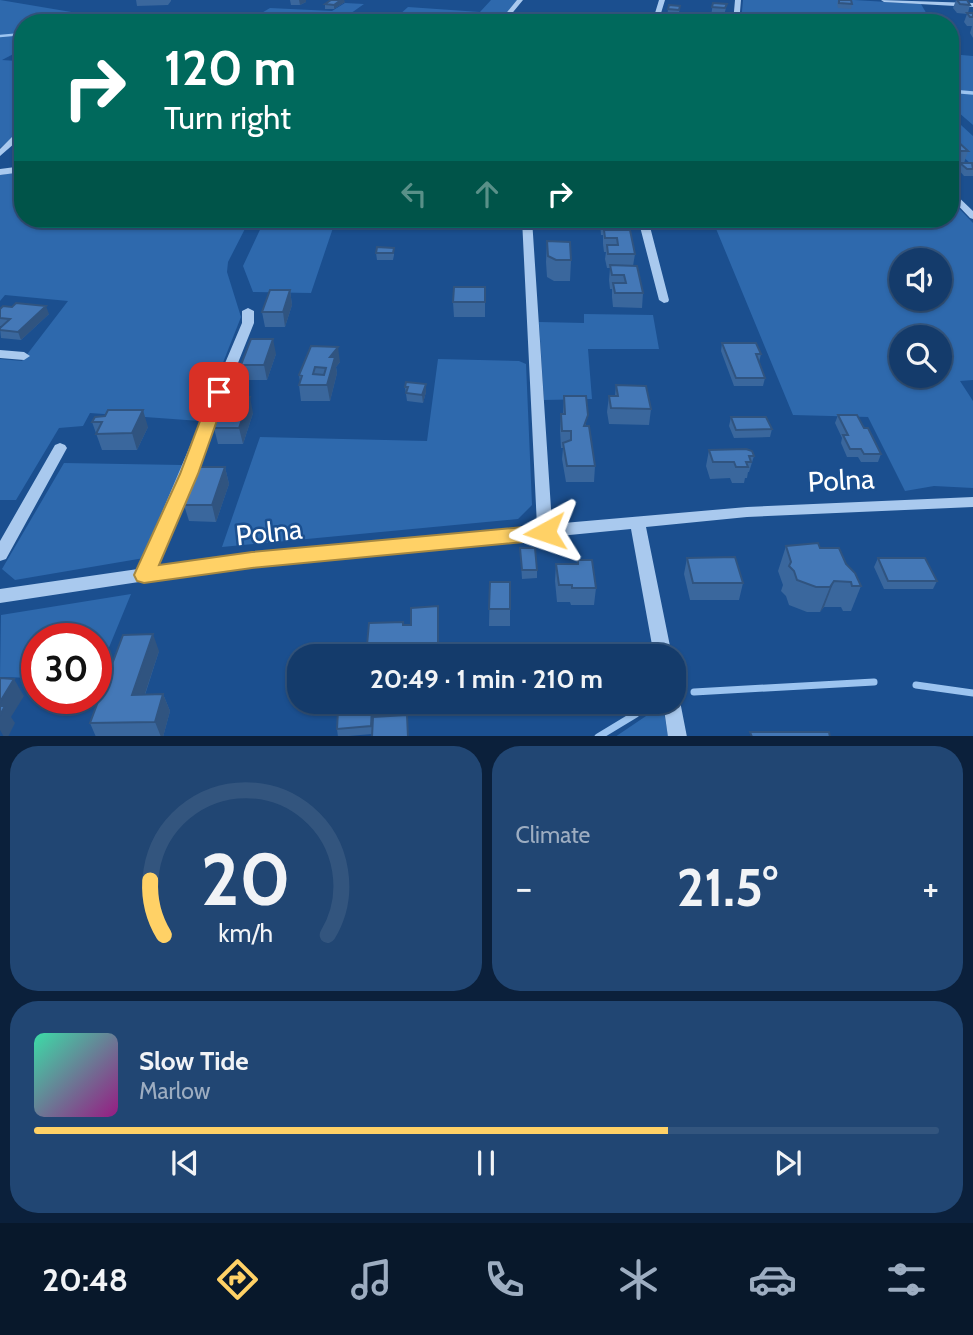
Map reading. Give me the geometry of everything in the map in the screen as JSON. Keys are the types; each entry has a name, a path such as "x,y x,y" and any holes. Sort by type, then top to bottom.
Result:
{"street":[{"path":"508,14 520,0"},
{"path":"884,0 973,5"},
{"path":"0,154 14,140"},
{"path":"959,201 973,216"},
{"path":"528,228 545,532"},
{"path":"645,228 664,300"},
{"path":"144,575 189,474 209,415 248,323 248,311"},
{"path":"0,354 24,356"},
{"path":"0,555 60,448"},
{"name":"Polna","path":"0,596 239,562 638,522 755,511 973,502"},
{"path":"638,522 661,644"},
{"path":"674,714 678,736"}],"shaded area":[{"path":"0,0 83,14 14,14 14,54 2,60 14,61 14,136 0,148"},
{"path":"491,0 518,0 506,14 400,14 408,7 480,12"},
{"path":"743,0 854,0 921,4 927,14 742,14"},
{"path":"345,3 364,4 350,14 260,14 270,8 332,11"},
{"path":"959,55 973,56 973,125 959,113"},
{"path":"959,123 973,136 973,166 959,153"},
{"path":"14,173 14,228 245,228 228,262 227,272 241,317 200,421 90,413 83,426 59,428 16,500 0,500 0,359 22,361 68,301 5,295 0,301 0,175"},
{"path":"959,208 973,223 973,380 960,381 973,401 973,488 934,486 905,491 868,417 793,415 716,228 959,228"},
{"path":"261,228 333,228 311,293 253,292 243,266"},
{"path":"584,314 653,315 659,349 588,349 592,399 544,400 539,322 584,323"},
{"path":"438,359 519,361 526,364 532,505 518,519 222,547 260,437 427,441"},
{"path":"64,463 182,465 144,558 15,580 2,569"},
{"path":"131,594 112,640 112,623 21,623 21,678 0,677 1,615"},
{"path":"649,714 664,714 668,736 616,736"}],"building":[{"path":"331,0 341,0 334,5 325,4"},
{"path":"839,0 851,0 852,4 839,3"},
{"path":"957,0 967,0 970,5 960,4"},
{"path":"713,3 727,4 725,8 712,7"},
{"path":"669,5 680,6 679,10 668,9"},
{"path":"959,143 968,151 959,151"},
{"path":"960,163 972,163 973,169 967,169"},
{"path":"604,230 630,230 635,254 608,254 607,245 618,245 617,238 605,238"},
{"path":"547,241 570,242 571,260 556,260 548,256"},
{"path":"377,247 394,248 393,253 376,253"},
{"path":"610,265 637,266 643,293 615,293 613,283 626,283 624,275 612,275"},
{"path":"454,287 485,287 485,302 453,302"},
{"path":"270,290 290,290 283,312 262,312"},
{"path":"16,303 46,306 18,332 0,330 10,319 0,318 0,309 3,306 12,307"},
{"path":"251,339 273,339 264,365 241,365"},
{"path":"722,343 756,343 761,354 756,354 765,378 736,378"},
{"path":"311,346 338,347 330,357 335,357 327,385 299,385 302,376 299,375","holes":["315,367 326,368 324,375 313,374"]},
{"path":"406,382 426,384 422,395 406,393"},
{"path":"616,385 646,386 651,409 611,408 609,396 618,396"},
{"path":"564,396 586,396 588,415 584,426 589,426 595,466 567,466 563,443 571,440 571,431 562,431"},
{"path":"226,397 250,397 239,428 214,428"},
{"path":"108,410 143,410 132,433 96,434 102,422 92,422 95,417 105,416"},
{"path":"838,415 857,415 864,428 868,428 881,454 864,454 861,449 850,449 843,435 848,435"},
{"path":"731,417 766,417 772,429 736,430"},
{"path":"709,450 752,451 754,456 749,456 751,462 746,462 748,467 736,467 734,462 713,462"},
{"path":"199,467 225,467 212,505 184,505"},
{"path":"818,543 820,548 839,548 861,586 852,586 851,582 834,581 830,587 816,587 797,580 789,566 791,562 786,546"},
{"path":"520,548 535,548 537,570 522,570"},
{"path":"735,557 743,583 693,583 687,558"},
{"path":"878,558 925,558 937,581 888,581"},
{"path":"578,560 592,560 596,588 559,585 556,564 578,564"},
{"path":"490,582 510,582 510,609 489,609"},
{"path":"438,606 438,644 367,644 369,623 403,622 403,625 411,625 411,608"},
{"path":"153,634 132,695 163,694 155,722 90,723 93,714 112,714 112,664 123,635"},
{"path":"0,678 14,679 0,702"},
{"path":"338,714 372,714 371,726 337,729"},
{"path":"407,715 408,736 372,736 373,717"},
{"path":"750,732 829,732 830,736 752,736"}],"waterway":[{"path":"0,36 14,35"},
{"path":"959,92 973,93"},
{"path":"694,692 874,682"},
{"path":"916,685 973,693"},
{"path":"600,736 636,714"}],"route":[{"path":"219,392 189,474 144,575 252,560 545,532"}]}
